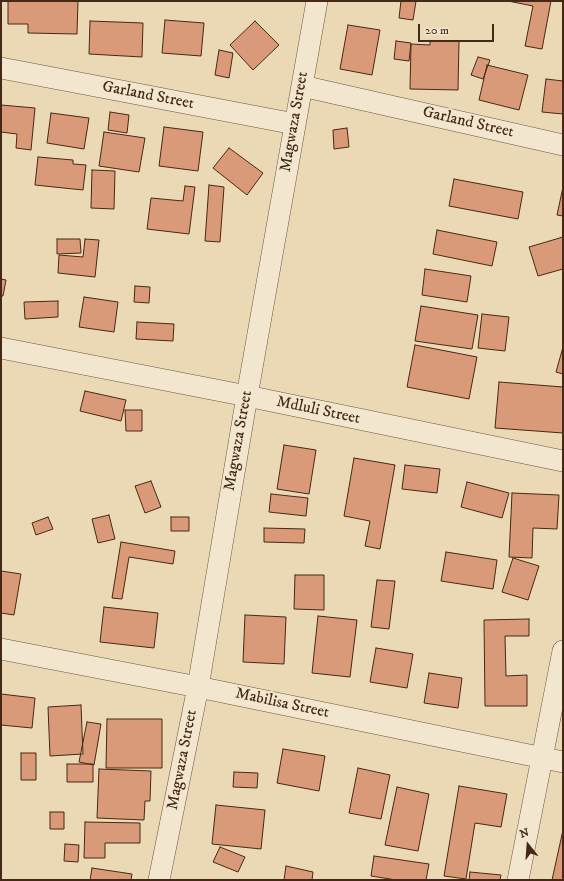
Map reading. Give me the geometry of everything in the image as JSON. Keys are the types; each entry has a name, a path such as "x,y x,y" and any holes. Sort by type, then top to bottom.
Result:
{"street":[{"name":"Magwaza Street","path":"159,880 198,687 247,396 317,1"},
{"name":"Garland Street","path":"1,68 295,124"},
{"name":"Garland Street","path":"302,86 563,145"},
{"name":"Mdluli Street","path":"1,348 247,396 563,461"},
{"name":"Mabilisa Street","path":"1,649 198,687 563,762"},
{"path":"518,880 563,651"}],"building":[{"path":"8,1 78,1 77,34 28,33 28,24 8,24"},
{"path":"401,1 416,1 413,20 399,18"},
{"path":"508,1 551,1 542,49 525,46 533,6"},
{"path":"165,20 204,23 201,56 162,53"},
{"path":"90,21 143,23 142,57 89,54"},
{"path":"255,21 279,45 253,70 230,45"},
{"path":"348,25 380,30 372,75 340,69"},
{"path":"396,41 411,43 409,61 394,59"},
{"path":"430,41 459,41 458,90 410,89 411,44 430,45"},
{"path":"219,50 233,53 229,78 215,75"},
{"path":"478,57 490,60 483,79 471,75"},
{"path":"487,65 528,75 519,110 479,100"},
{"path":"546,79 563,81 563,114 542,112"},
{"path":"1,105 35,108 31,150 16,148 17,134 1,132"},
{"path":"110,112 129,115 127,133 108,130"},
{"path":"51,113 89,118 84,149 47,143"},
{"path":"164,127 203,132 198,171 159,166"},
{"path":"347,128 349,147 334,149 333,130"},
{"path":"104,132 145,138 139,172 99,166"},
{"path":"229,148 263,173 247,195 213,168"},
{"path":"38,157 73,160 73,164 86,165 83,190 35,185"},
{"path":"92,170 115,171 114,209 91,208"},
{"path":"454,179 523,192 518,219 449,206"},
{"path":"209,185 224,187 220,242 205,241"},
{"path":"185,186 195,187 189,234 147,229 151,198 183,201"},
{"path":"563,187 563,216 557,215"},
{"path":"437,230 497,242 492,266 433,254"},
{"path":"563,237 563,269 538,276 529,247"},
{"path":"57,239 80,239 81,253 57,254"},
{"path":"85,239 99,240 95,277 58,273 59,255 83,257"},
{"path":"425,269 471,276 467,302 422,295"},
{"path":"1,279 6,280 3,296 1,296"},
{"path":"135,286 150,287 149,303 134,302"},
{"path":"84,297 118,302 114,332 79,327"},
{"path":"58,301 58,317 25,319 24,302"},
{"path":"421,306 478,315 472,349 415,341"},
{"path":"482,314 509,317 505,351 478,348"},
{"path":"137,322 174,324 173,341 136,339"},
{"path":"415,345 477,357 469,399 407,387"},
{"path":"563,347 563,374 556,372"},
{"path":"499,382 563,387 563,433 495,428"},
{"path":"85,391 126,400 121,421 80,411"},
{"path":"125,410 142,410 142,431 126,431"},
{"path":"284,445 316,450 309,494 277,489"},
{"path":"354,458 395,465 380,549 365,546 370,521 344,516"},
{"path":"405,465 440,469 437,493 402,489"},
{"path":"151,481 161,507 145,513 135,486"},
{"path":"467,482 509,493 502,518 461,507"},
{"path":"512,493 559,495 557,529 533,528 532,558 509,557"},
{"path":"271,494 308,498 306,516 269,512"},
{"path":"109,515 115,539 98,543 92,519"},
{"path":"48,517 53,529 36,535 32,523"},
{"path":"171,517 189,517 189,531 171,531"},
{"path":"264,528 305,529 304,543 264,542"},
{"path":"121,542 175,551 173,564 129,557 122,599 112,598"},
{"path":"446,552 497,560 493,589 441,581"},
{"path":"513,558 539,566 528,600 502,592"},
{"path":"1,571 21,574 14,615 1,613"},
{"path":"295,575 324,575 324,610 294,609"},
{"path":"377,580 395,581 389,629 371,627"},
{"path":"104,607 158,613 154,648 100,642"},
{"path":"245,615 286,617 284,664 243,662"},
{"path":"318,616 357,620 350,677 312,673"},
{"path":"529,619 529,636 505,636 506,676 527,675 527,706 485,706 484,620"},
{"path":"376,648 413,654 407,688 370,682"},
{"path":"429,673 462,678 458,708 424,703"},
{"path":"1,694 35,698 32,728 1,725"},
{"path":"81,705 83,754 50,756 48,707"},
{"path":"107,719 162,719 162,768 106,768"},
{"path":"87,722 101,724 94,765 79,762"},
{"path":"283,749 325,756 319,791 277,783"},
{"path":"21,753 36,753 36,780 21,780"},
{"path":"67,764 93,764 93,782 67,782"},
{"path":"358,768 390,775 381,819 349,813"},
{"path":"99,769 151,771 150,801 145,801 144,820 97,818"},
{"path":"234,772 258,773 257,788 233,787"},
{"path":"459,786 507,794 501,827 475,823 466,879 444,876"},
{"path":"397,787 429,794 418,851 385,845"},
{"path":"216,805 265,810 261,849 212,844"},
{"path":"50,812 64,812 64,829 50,829"},
{"path":"85,822 140,823 140,843 105,843 105,858 84,858"},
{"path":"563,830 563,880 552,880"},
{"path":"65,844 79,845 78,862 64,861"},
{"path":"220,847 245,857 238,872 213,862"},
{"path":"374,856 429,864 426,880 396,880 371,876"},
{"path":"286,866 313,872 312,880 284,880"},
{"path":"92,868 132,874 131,880 90,880"},
{"path":"470,872 501,875 500,880 469,880"}]}
